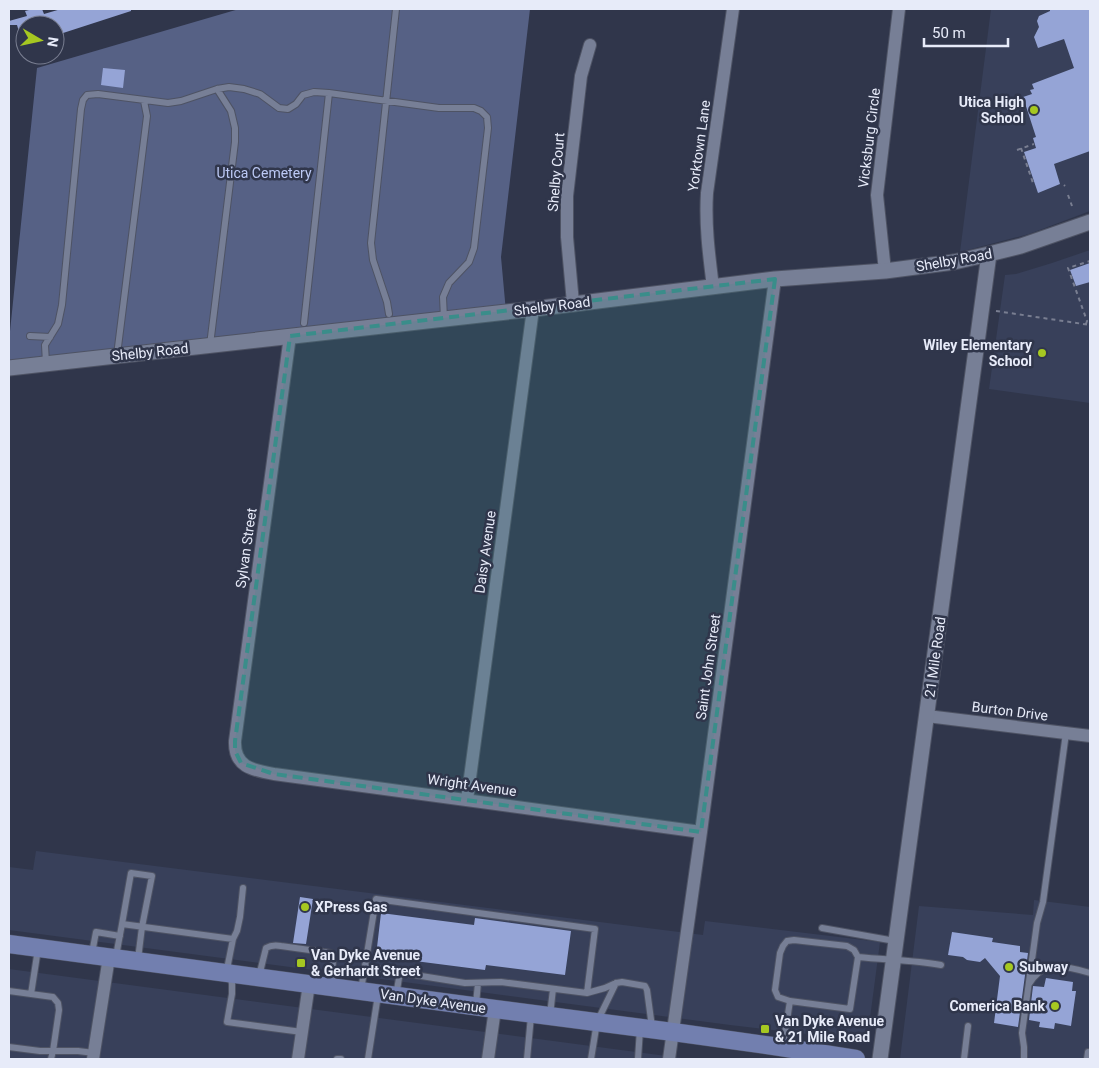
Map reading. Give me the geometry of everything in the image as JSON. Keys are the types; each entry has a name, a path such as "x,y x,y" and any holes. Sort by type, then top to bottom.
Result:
{"main road":[{"name":"Van Dyke Avenue","path":"9,944 475,1007 646,1028 856,1059"}],"street":[{"name":"Yorktown Lane","path":"713,287 706,211 733,9"},
{"name":"Vicksburg Circle","path":"885,270 877,195 899,9"},
{"name":"Shelby Court","path":"573,303 567,237 566,196 581,76 590,45"},
{"name":"Shelby Road","path":"9,368 533,309 774,279 954,262 1021,246 1090,222"},
{"name":"21 Mile Road","path":"880,1059 989,254"},
{"name":"Saint John Street","path":"669,1059 774,279"},
{"name":"Daisy Avenue","path":"467,800 533,309"},
{"name":"Sylvan Street","path":"241,763 234,751 235,741 290,336"},
{"name":"Burton Drive","path":"927,716 1090,736"},
{"name":"Wright Avenue","path":"241,763 260,772 701,832"},
{"path":"93,1056 106,956"},
{"path":"298,1059 309,984"},
{"path":"488,1059 495,1009"}],"lane":[{"path":"390,314 373,260 371,243 396,9"},
{"path":"46,364 45,345 58,324 62,305 81,109 87,95 98,94 168,103 229,87 260,94 279,108 288,109 296,104 304,95 314,92 439,108 474,108 481,111 487,118 488,128 474,248 469,262 449,283 443,297 444,319"},
{"path":"210,345 235,142 235,128 231,111 217,89"},
{"path":"304,323 329,93"},
{"path":"117,356 147,116 144,101"},
{"path":"30,336 50,337"},
{"path":"1024,1059 1022,1033 1037,923 1043,902 1066,733"},
{"path":"106,956 120,936 131,872 152,876 138,960"},
{"path":"243,888 237,931 233,939 228,964 232,994 227,1022 302,1032"},
{"path":"360,991 376,899 595,929 587,994"},
{"path":"122,924 233,939"},
{"path":"822,928 896,941"},
{"path":"106,956 96,932 120,936"},
{"path":"794,940 847,946 854,950 858,957 850,1009 790,1001 778,997 775,990 780,953 782,946 787,941 794,940"},
{"path":"259,977 268,946 274,945 328,952 332,954 333,958 332,987"},
{"path":"31,994 39,948"},
{"path":"858,957 941,965"},
{"path":"365,967 465,983 501,982 587,994 622,982 645,986 647,990 646,1028 638,1059"},
{"path":"1029,985 1039,973 1051,967 1090,972"},
{"path":"396,996 400,972"},
{"path":"475,1007 478,983"},
{"path":"591,1059 597,1022 616,983"},
{"path":"550,1016 553,989"},
{"path":"9,991 53,997 58,1003 59,1010 51,1059"},
{"path":"368,1059 379,994"},
{"path":"783,1047 790,1001"},
{"path":"527,1059 532,1014"},
{"path":"964,1059 968,1026"},
{"path":"9,1047 52,1052 78,1051 93,1056"}],"path":[{"path":"1017,150 1034,144"},
{"path":"1021,148 1033,183"},
{"path":"1068,195 1072,206"},
{"path":"1086,324 1087,321 1068,268 1090,261"},
{"path":"996,311 1090,325"}],"highlighted area":[{"path":"775,279 701,832 274,774 241,763 235,751 235,741 290,336"}],"shaded area":[{"name":"Utica High School","path":"991,9 1090,9 1090,211 1029,234 960,252"},
{"name":"Wiley Elementary School","path":"1090,250 1090,403 989,389 1005,275 1016,274"},
{"path":"36,851 703,935 705,921 880,942 867,1041 730,1025 9,930 9,867 33,870"},
{"path":"1034,900 1090,907 1090,1059 900,1059 919,906 1033,915"},
{"path":"9,969 689,1059 9,1059"}],"green space":[{"name":"Utica Cemetery","path":"239,9 530,9 501,257 506,312 9,368 9,341 37,68 47,65 65,65 65,60"}],"building":[{"path":"42,9 44,14 61,9 131,9 131,11 65,32 65,15 27,15 25,11"},
{"path":"1050,9 1090,9 1090,151 1054,164 1060,184 1038,193 1024,152 1036,148 1033,138 1036,137 1023,97 1032,94 1030,90 1034,89 1032,84 1074,68 1064,39 1038,48 1034,37 1039,27 1037,21 1039,16 1050,11"},
{"path":"15,19 15,25 9,25 9,21"},
{"path":"103,68 125,70 123,88 101,85"},
{"path":"1090,263 1090,282 1076,286 1070,270"},
{"path":"300,897 313,899 306,944 293,943"},
{"path":"381,913 474,925 475,918 571,931 565,975 486,965 485,970 376,956"},
{"path":"952,932 993,938 992,942 1020,946 1020,952 1028,953 1018,1027 994,1023 1000,976 985,958 980,962 948,955"},
{"name":"Comerica Bank","path":"1046,978 1073,982 1072,991 1076,991 1071,1026 1055,1023 1054,1029 1039,1027 1040,1022 1029,1020 1033,986 1044,987"}],"place":[{"name":"Utica High School","path":"1034,110"},
{"name":"Wiley Elementary School","path":"1042,353"},
{"name":"XPress Gas","path":"305,907"},
{"name":"Van Dyke Avenue & Gerhardt Street","path":"301,963"},
{"name":"Subway","path":"1009,967"},
{"name":"Comerica Bank","path":"1055,1006"},
{"name":"Van Dyke Avenue & 21 Mile Road","path":"765,1029"}]}
